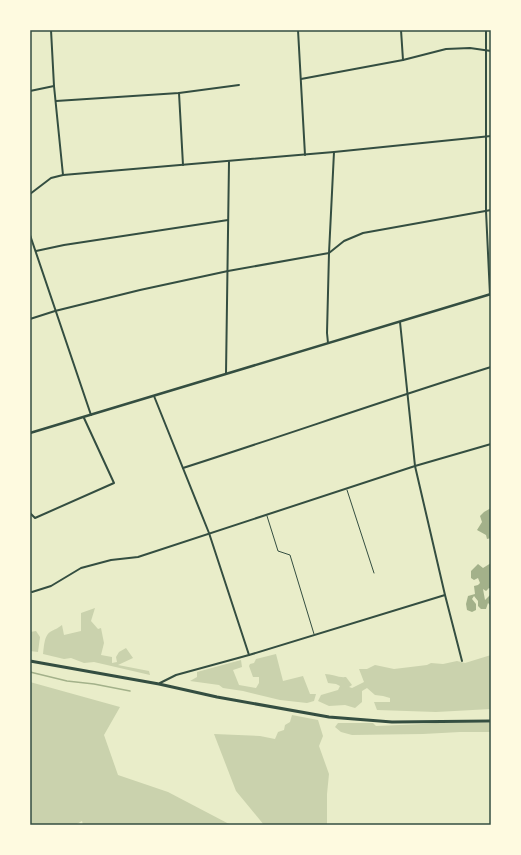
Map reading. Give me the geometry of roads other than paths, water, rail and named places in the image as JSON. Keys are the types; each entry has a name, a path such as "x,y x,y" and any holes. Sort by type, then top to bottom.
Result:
{"main road":[{"path":"30,661 329,717 392,722 491,721"}],"street":[{"path":"51,30 54,86 64,175"},
{"path":"298,30 305,154"},
{"path":"401,30 403,60"},
{"path":"30,433 84,418 491,294 486,211 486,30"},
{"path":"301,79 403,60 446,48 470,48 491,51"},
{"path":"56,101 179,93 239,85"},
{"path":"30,91 54,86"},
{"path":"179,93 183,166"},
{"path":"30,194 51,178 64,175 183,166 491,136"},
{"path":"328,343 329,253 334,152"},
{"path":"226,374 229,161"},
{"path":"30,319 55,311 140,290 228,271 329,253 344,241 363,233 491,210"},
{"path":"36,251 64,245 228,220"},
{"path":"30,235 91,415"},
{"path":"400,322 415,466 462,661"},
{"path":"183,468 407,393 491,367"},
{"path":"154,396 209,533 249,655"},
{"path":"30,513 35,518 114,483 84,418"},
{"path":"32,592 51,586 81,568 111,560 138,557 346,490 415,466 491,444"},
{"path":"159,684 176,675 249,655 445,595"}],"lane":[{"path":"346,490 374,573"},
{"path":"267,515 278,551 290,555 315,635"}],"waterway":[{"path":"30,672 67,681 94,684 130,691"}]}
